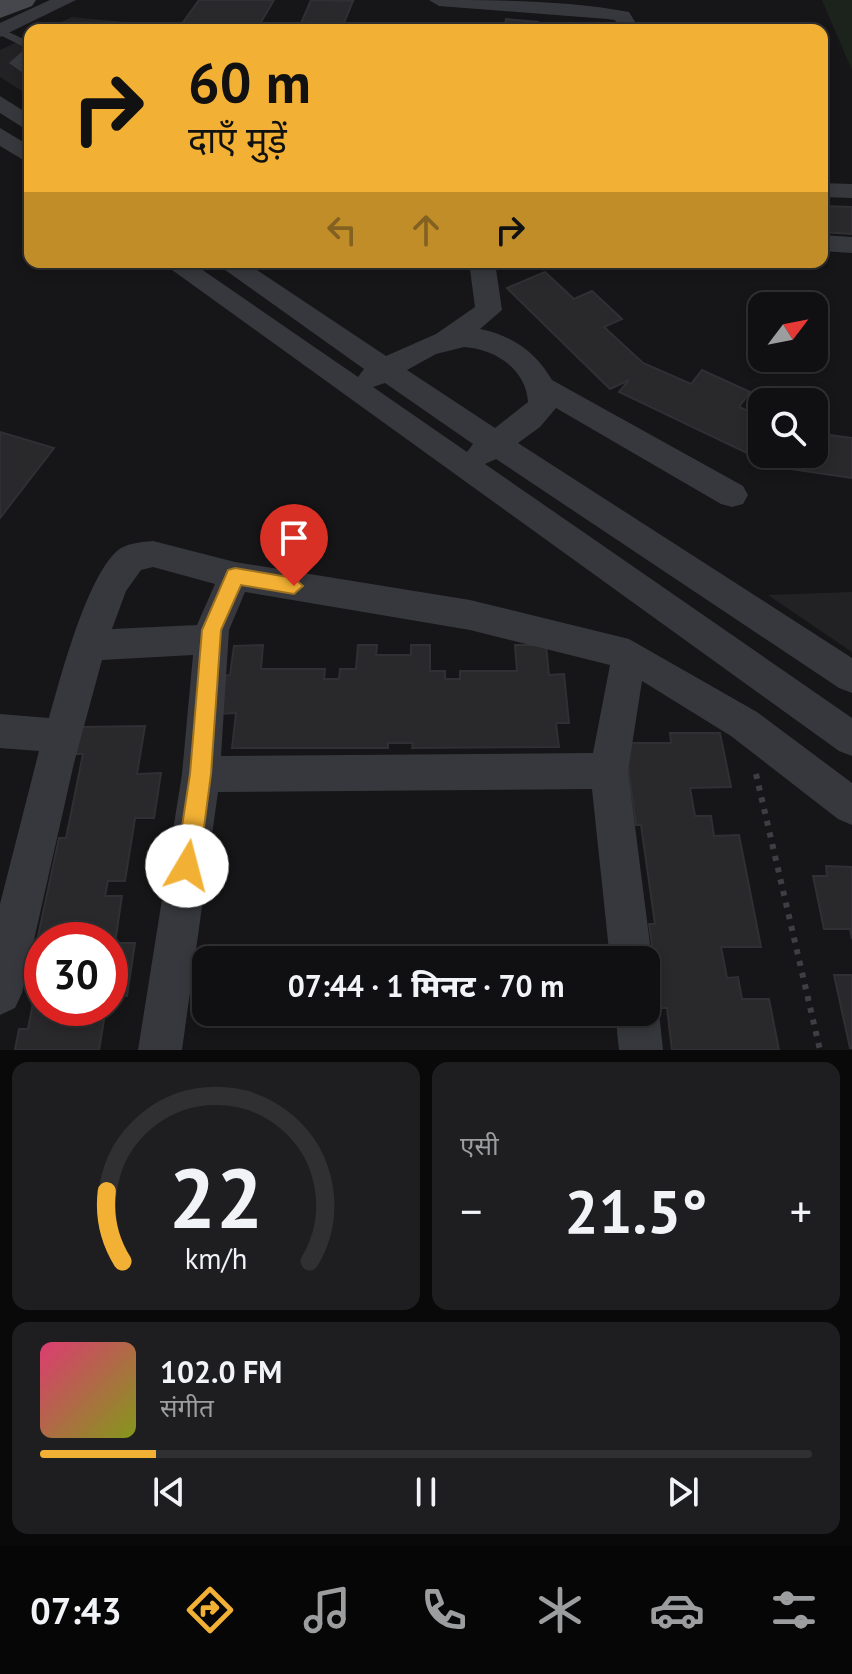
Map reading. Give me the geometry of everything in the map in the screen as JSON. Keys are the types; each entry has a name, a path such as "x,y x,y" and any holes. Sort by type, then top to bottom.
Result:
{"street":[{"path":"11,29 23,0"},
{"path":"11,29 66,0"},
{"path":"439,0 607,13 622,16 627,24"},
{"path":"0,103 24,121"},
{"path":"0,135 24,153"},
{"path":"828,190 852,191"},
{"path":"828,243 852,245"},
{"path":"183,268 852,739"},
{"path":"236,268 496,444 852,677"},
{"path":"355,387 447,338 489,310 483,268"},
{"path":"447,338 487,338 507,347 529,367 543,388 732,495"},
{"path":"465,464 496,444 543,405 543,388"},
{"path":"0,993 63,736 106,601 130,559 153,554 235,576 470,615 629,654 744,724 852,806"},
{"path":"160,1050 201,774 211,639 235,576"},
{"path":"91,645 211,639"},
{"path":"629,654 609,771 629,946"},
{"path":"0,731 63,736"},
{"path":"201,774 609,771"},
{"path":"638,1026 641,1050"}],"lane":[{"path":"24,54 14,63 24,70"}],"path":[{"path":"744,724 820,1050"}],"shaded area":[{"path":"822,0 852,0 852,70"},
{"path":"72,17 147,24 57,24"},
{"path":"24,39 24,92 0,77 0,50"},
{"path":"852,592 852,652 768,595"}],"building":[{"path":"199,0 274,0 260,24 182,24"},
{"path":"311,0 353,1 343,24 301,24"},
{"path":"506,19 538,22 538,24 505,24"},
{"path":"828,206 852,207 852,234 828,232"},
{"path":"545,272 574,299 592,291 622,319 604,327 643,363 691,384 702,370 748,391 739,407 748,411 748,454 619,392 629,380 610,389 507,288"},
{"path":"0,432 54,448 0,518"},
{"path":"828,435 852,438 852,478 783,468 828,468"},
{"path":"263,645 261,669 325,669 324,679 339,679 340,669 356,669 358,645 377,645 376,655 411,655 411,645 430,645 430,671 445,671 445,679 460,679 460,671 517,671 515,645 546,645 549,675 564,674 569,723 556,723 559,747 412,748 413,743 388,743 388,748 232,748 236,713 218,714 222,676 230,675 234,646"},
{"path":"145,726 137,774 161,773 154,818 135,818 125,881 108,881 105,896 122,896 118,922 41,922 59,838 66,838 83,754 76,754 81,727"},
{"path":"670,733 720,733 731,787 690,788 695,816 711,816 714,836 739,835 761,947 721,947 727,978 738,977 742,999 769,999 779,1050 672,1050 667,1008 661,1008 660,946 652,946 649,924 655,924 641,825 636,825 625,743 671,743"},
{"path":"826,866 852,867 852,939 850,929 824,929 813,876 827,876"},
{"path":"128,943 135,943 128,989"},
{"path":"834,975 852,975 852,1048 850,1048"},
{"path":"29,1026 103,1026 99,1050 15,1050 19,1029 28,1029"}],"route":[{"path":"187,866 201,774 212,630 235,576 294,586"}]}
